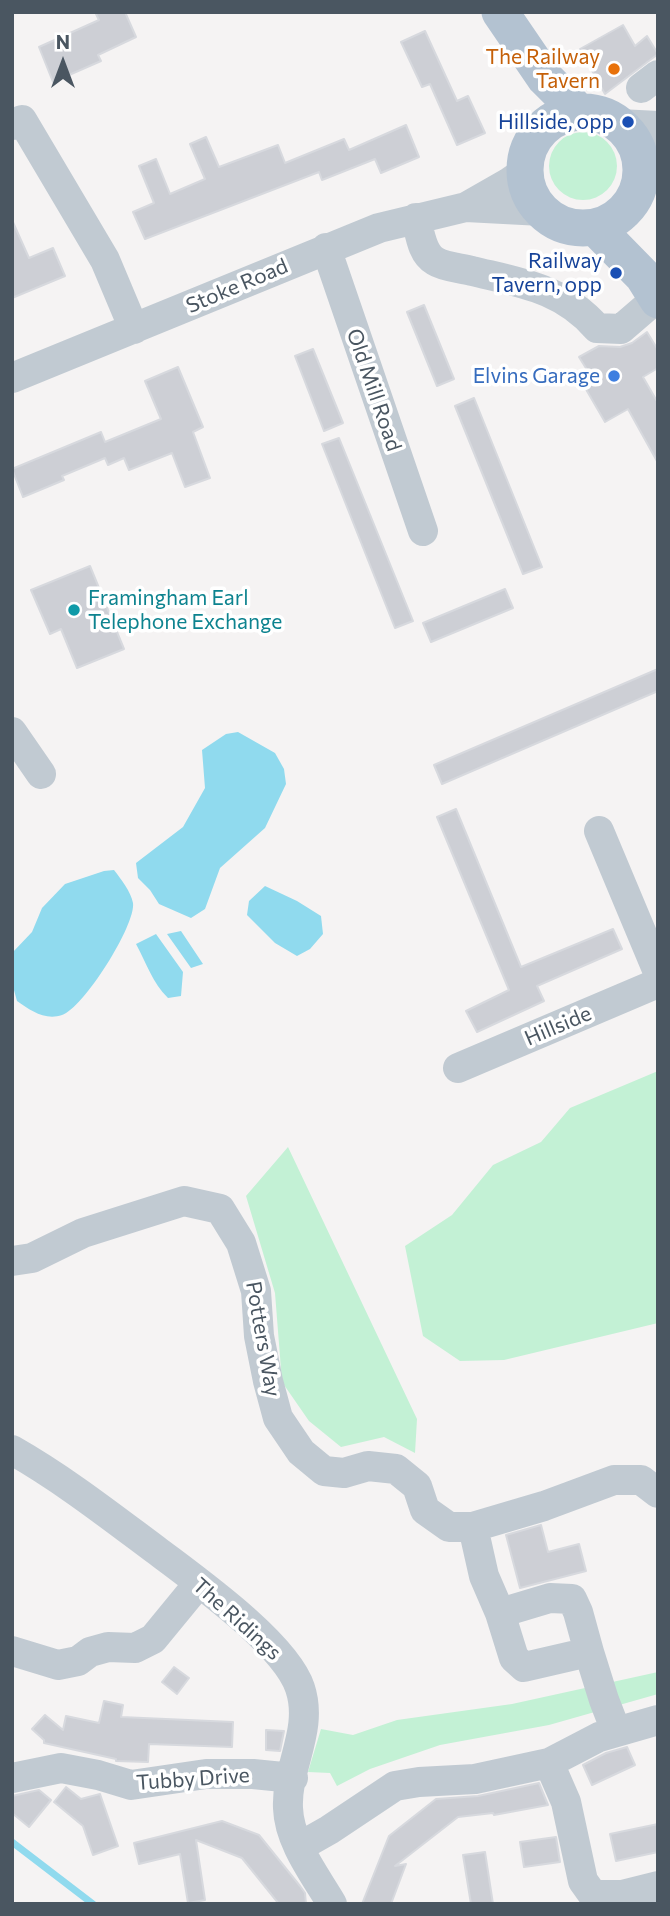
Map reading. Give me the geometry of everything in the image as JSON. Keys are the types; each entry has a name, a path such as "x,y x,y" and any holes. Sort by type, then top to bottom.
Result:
{"main road":[{"path":"504,18 545,78 578,111"},
{"path":"504,18 531,107 529,193 542,211 568,226 595,227 616,218 643,177"},
{"path":"528,156 547,123 559,116 578,111 599,113 619,124 633,139 643,177 653,291"},
{"path":"595,227 653,291"}],"street":[{"path":"15,116 105,261 134,330"},
{"path":"619,124 658,126"},
{"name":"Stoke Road","path":"466,207 508,183 528,156"},
{"name":"Stoke Road","path":"12,378 379,228 466,207 542,211"},
{"path":"416,218 425,252 436,262 518,281 557,295 583,311 597,328 621,330 653,291"},
{"name":"Old Mill Road","path":"326,248 423,531"},
{"path":"12,732 41,774"},
{"path":"599,831 658,972"},
{"name":"Hillside","path":"458,1068 658,983"},
{"name":"Potters Way","path":"12,1261 32,1258 83,1233 184,1200 220,1209 241,1243 256,1291 260,1336 278,1418 302,1452 324,1471 344,1473 368,1466 396,1469 417,1486 425,1510 449,1527 473,1527 544,1506 614,1480 641,1480 658,1493"},
{"name":"The Ridings","path":"12,1450 54,1474 199,1583 235,1611 284,1659 300,1688 305,1724 292,1777 288,1807 299,1847 332,1904"},
{"path":"473,1527 484,1576 500,1613 514,1658 524,1667 589,1653"},
{"path":"12,1651 58,1665 78,1661 90,1652 108,1647 135,1648 153,1639 199,1583"},
{"path":"500,1613 550,1598 572,1599 616,1731"},
{"path":"299,1847 395,1786 475,1779 550,1763 599,1737 658,1720"},
{"path":"550,1763 566,1802 583,1881 593,1895 622,1895 658,1886"},
{"name":"Tubby Drive","path":"12,1778 61,1768 131,1785 206,1774 292,1777"}],"green space":[{"path":"583,132 596,134 607,142 615,153 615,179 607,190 596,198 583,200 570,198 559,190 551,179 549,166 551,153 559,142 570,134"},
{"path":"658,1071 658,1323 504,1360 460,1361 423,1336 405,1246 452,1215 493,1165 541,1142 570,1108"},
{"path":"288,1147 417,1419 415,1453 384,1437 341,1447 309,1421 282,1382 275,1293 246,1196"},
{"path":"658,1672 658,1694 549,1725 440,1745 370,1769 337,1786 330,1773 308,1772 321,1729 353,1735 397,1720 512,1704"}],"water":[{"path":"238,732 275,753 284,769 286,784 265,828 220,868 205,909 191,918 159,904 138,878 136,863 183,827 205,788 202,750 226,734"},
{"path":"114,870 133,903 126,929 106,965 82,998 62,1015 50,1017 27,1008 17,1001 12,983 13,952 32,932 42,908 65,884"},
{"path":"265,886 321,916 323,934 310,949 297,956 275,943 247,915 249,901"},
{"path":"181,931 203,964 191,968 167,934"},
{"path":"156,934 183,972 181,996 168,998 162,992 136,944"}],"building":[{"path":"95,12 125,12 136,37 98,55 101,61 53,82 39,47 99,20"},
{"name":"The Railway Tavern","path":"623,25 635,46 647,36 658,54 605,94 580,49"},
{"path":"425,31 457,101 468,96 485,133 457,145 430,84 422,87 401,42"},
{"path":"406,125 419,157 381,173 375,159 322,180 319,172 145,239 133,212 154,203 139,166 156,159 170,194 205,179 190,144 206,137 219,167 278,145 285,163 344,139 349,150"},
{"path":"12,220 29,258 53,248 65,276 12,298"},
{"path":"424,305 454,379 437,386 407,312"},
{"name":"Elvins Garage","path":"647,332 658,350 658,368 643,377 658,403 658,463 628,409 605,422 580,379 589,373 579,357 599,346 620,347 632,343"},
{"path":"313,349 343,423 324,431 295,356"},
{"path":"178,367 203,427 193,432 210,478 185,487 172,453 129,470 124,458 108,465 105,458 62,476 64,480 23,497 12,469 101,432 105,442 161,419 145,381"},
{"path":"474,398 542,567 523,574 455,406"},
{"path":"339,438 413,621 395,628 322,444"},
{"name":"Framingham Earl Telephone Exchange","path":"90,566 124,649 77,668 61,629 50,634 31,590"},
{"path":"505,589 513,608 431,642 423,623"},
{"path":"658,669 658,691 442,784 434,765"},
{"path":"456,809 521,967 613,929 622,949 537,986 544,1001 477,1032 466,1011 509,990 437,817"},
{"path":"541,1525 548,1552 579,1544 586,1571 520,1588 506,1535"},
{"path":"174,1667 189,1678 177,1694 162,1682"},
{"path":"104,1701 123,1705 121,1717 233,1722 232,1747 149,1744 148,1762 116,1761 44,1743 32,1729 45,1715 63,1730 66,1716 99,1723"},
{"path":"266,1730 284,1731 280,1751 266,1750"},
{"path":"627,1747 635,1765 592,1785 583,1765 606,1753"},
{"path":"539,1783 548,1805 494,1815 458,1817 395,1866 406,1864 391,1904 362,1904 389,1836 436,1799 478,1796"},
{"path":"66,1787 81,1799 100,1794 118,1846 93,1855 83,1826 54,1802"},
{"path":"39,1790 51,1800 29,1827 12,1813 12,1796"},
{"path":"222,1821 259,1835 305,1893 306,1904 279,1904 242,1858 196,1840 205,1900 188,1903 180,1854 139,1864 134,1843"},
{"path":"658,1824 658,1852 616,1861 610,1834"},
{"path":"556,1837 560,1862 524,1867 520,1842"},
{"path":"485,1852 493,1904 471,1904 463,1855"}],"waterway":[{"path":"12,1842 93,1904"}],"place":[{"name":"The Railway Tavern","path":"614,69"},
{"name":"Hillside, opp","path":"628,122"},
{"name":"Railway Tavern, opp","path":"616,273"},
{"name":"Elvins Garage","path":"614,376"},
{"name":"Framingham Earl Telephone Exchange","path":"74,610"}]}
